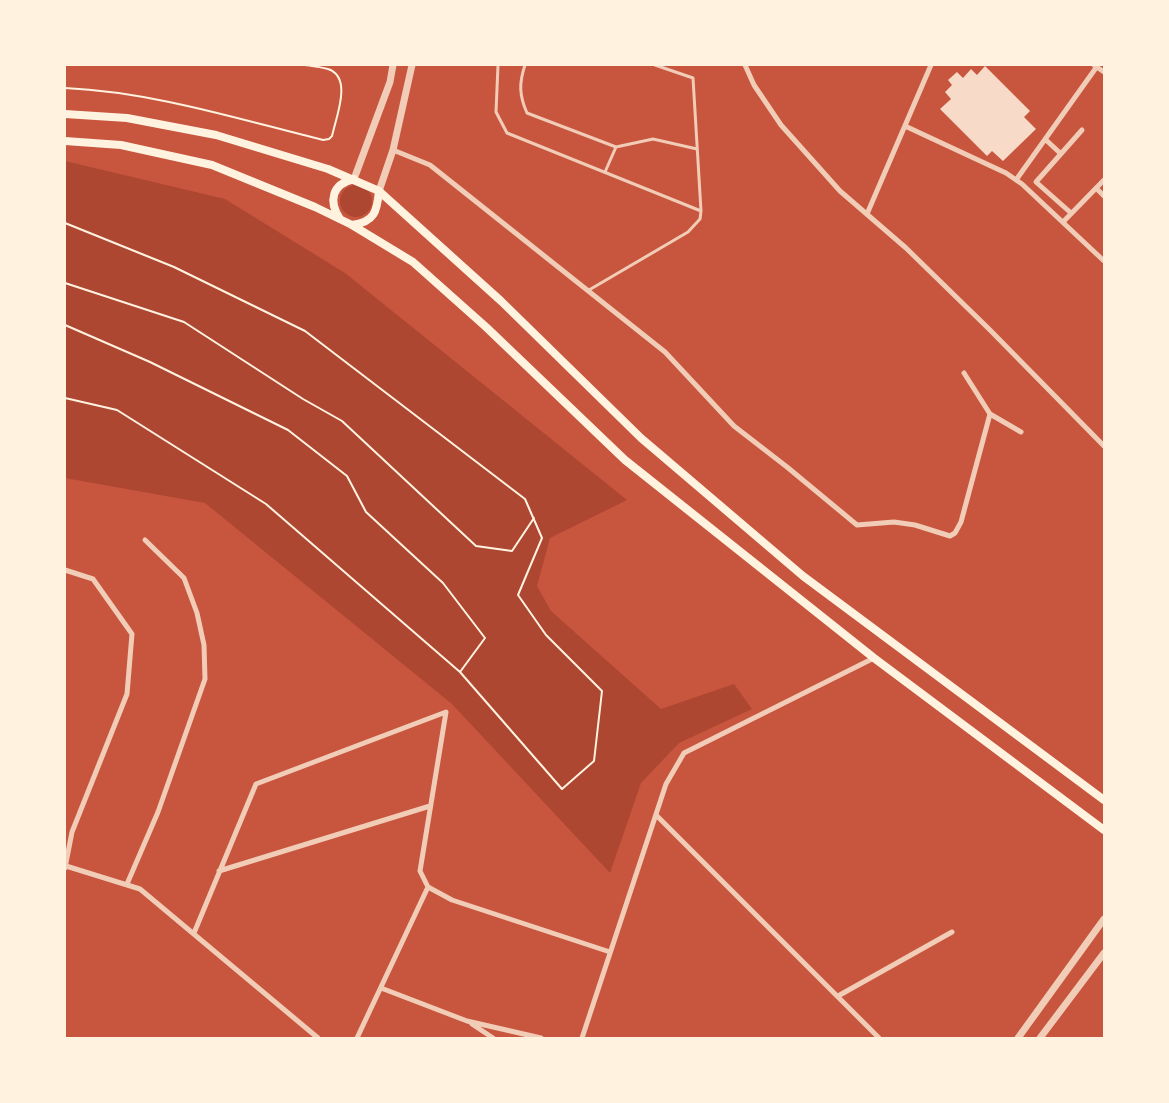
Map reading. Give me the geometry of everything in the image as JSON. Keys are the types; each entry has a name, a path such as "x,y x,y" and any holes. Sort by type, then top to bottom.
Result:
{"main road":[{"path":"65,114 127,118 216,135 328,168 379,190 501,301 641,438 802,576 1104,800"},
{"path":"65,141 121,145 212,165 340,219 413,262 486,327 625,460 874,658 1104,830"},
{"path":"340,219 333,206 335,191 346,181 354,179"},
{"path":"352,225 372,217 378,205 379,190"}],"street":[{"path":"354,179 390,82 393,65"},
{"path":"379,190 393,150 412,65"},
{"path":"745,65 754,85 781,125 840,191 906,248 984,323 1104,446"},
{"path":"867,214 931,65"},
{"path":"1016,180 1096,66 1104,72"},
{"path":"905,126 1006,173 1063,222 1104,261"},
{"path":"1071,213 1036,182 1082,130"},
{"path":"1045,139 1060,153"},
{"path":"393,150 430,165 665,352 734,426 787,466 857,525 894,522 915,525 950,536 954,534 961,522 990,414"},
{"path":"1063,222 1104,180"},
{"path":"1096,188 1104,196"},
{"path":"964,373 990,414 1021,432"},
{"path":"127,884 158,812 205,679 204,645 197,613 184,578 145,540"},
{"path":"65,572 93,579 132,634 127,694 72,832 66,867 140,889 318,1038"},
{"path":"582,1038 666,784 684,753 874,658"},
{"path":"194,933 256,784 446,712 420,871 428,887 452,900 610,952"},
{"path":"219,871 430,806"},
{"path":"656,815 879,1038"},
{"path":"357,1038 428,887"},
{"path":"1018,1038 1104,919"},
{"path":"838,996 952,932"},
{"path":"1040,1038 1104,953"},
{"path":"381,988 467,1022 541,1038"},
{"path":"467,1022 493,1038"}],"lane":[{"path":"498,65 496,112 507,133 701,211"},
{"path":"525,65 520,80 522,102 527,113 616,147 654,139 697,149"},
{"path":"588,291 688,232 700,219 692,78 654,65"},
{"path":"605,172 616,147"}],"path":[{"path":"65,88 126,94 175,102 322,140 329,139 332,136 342,84 338,75 329,69 304,65"},
{"path":"65,223 174,267 306,331 525,499 542,538 518,595 546,635 602,691 594,761 562,789 460,672 266,504 117,410 65,398"},
{"path":"65,283 184,322 303,399 342,421 476,546 512,551 534,518"},
{"path":"65,325 150,362 288,430 347,476 366,512 442,583 485,638 460,672"}],"shaded area":[{"path":"65,161 225,199 345,273 627,500 550,538 537,586 551,611 661,709 734,684 752,709 679,743 641,783 610,873 452,704 205,503 65,478"},
{"path":"356,185 367,190 372,201 367,212 356,217 345,212 340,201 345,190"}],"building":[{"path":"985,66 1030,111 1024,117 1036,129 1003,161 992,151 987,156 940,109 951,99 945,92 952,85 948,80 957,72 963,78 971,69 977,75"}]}
